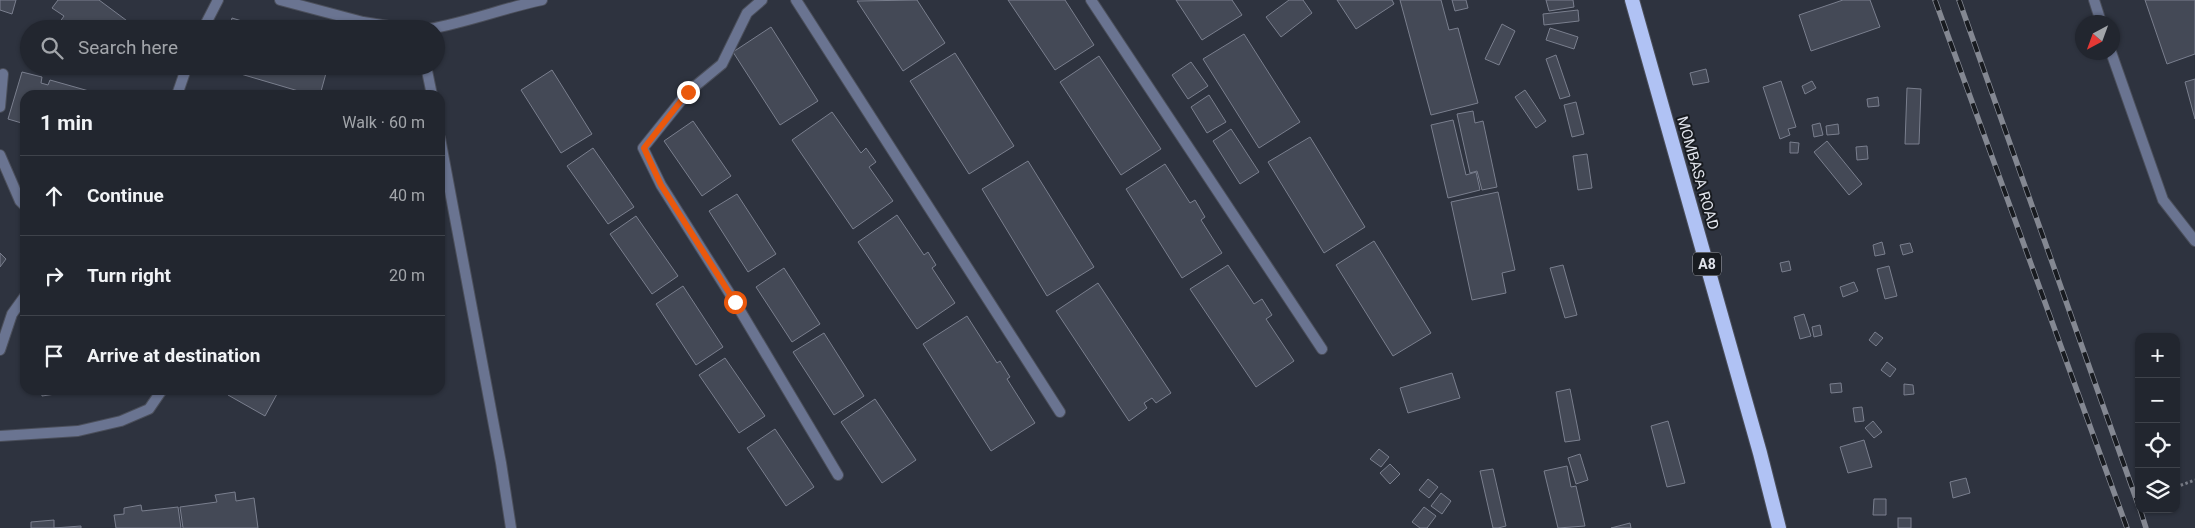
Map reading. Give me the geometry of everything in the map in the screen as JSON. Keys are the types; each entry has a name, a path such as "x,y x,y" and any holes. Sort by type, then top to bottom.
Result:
{"highway":[{"name":"MOMBASA ROAD","path":"1632,0 1758,444 1779,528"}],"street":[{"path":"207,20 218,0"},
{"path":"280,0 355,20"},
{"path":"445,26 462,23 511,3 542,0"},
{"path":"762,0 747,13 722,64 688,92 644,148 661,185 735,302 838,475"},
{"path":"796,0 1060,412"},
{"path":"1091,0 1322,349"},
{"path":"2094,0 2099,15"},
{"path":"2113,60 2163,200 2195,241"},
{"path":"0,107 3,74"},
{"path":"178,90 184,75"},
{"path":"428,75 431,90"},
{"path":"0,155 20,201"},
{"path":"445,164 502,463 511,528"},
{"path":"0,350 12,314 20,303"},
{"path":"0,436 78,431 120,421 149,409 159,395"}],"path":[{"path":"2180,485 2195,480"}],"building":[{"path":"0,0 16,0 12,14 0,10"},
{"path":"58,0 99,0 126,20 61,20 64,16 52,8"},
{"path":"917,0 945,43 903,71 857,1"},
{"path":"1008,0 1065,0 1094,45 1055,70"},
{"path":"1176,0 1232,0 1242,15 1202,40"},
{"path":"1289,0 1303,0 1312,13 1281,37 1266,17"},
{"path":"1337,0 1392,0 1394,4 1356,29"},
{"path":"1400,0 1441,0 1449,30 1458,28 1478,103 1431,115"},
{"path":"1452,0 1466,0 1468,8 1455,11"},
{"path":"1546,0 1573,0 1574,7 1549,11"},
{"path":"1843,0 1870,0 1880,27 1811,51 1799,15"},
{"path":"2145,0 2195,0 2195,54 2167,64"},
{"path":"1578,10 1579,21 1544,25 1543,14"},
{"path":"1502,24 1515,31 1499,65 1485,59"},
{"path":"771,27 818,101 780,125 733,52"},
{"path":"1550,28 1578,37 1574,49 1546,40"},
{"path":"1244,34 1300,122 1259,148 1203,59"},
{"path":"955,53 1014,146 969,174 910,81"},
{"path":"1556,55 1570,96 1560,99 1546,59"},
{"path":"1099,56 1161,149 1121,175 1060,82"},
{"path":"1191,62 1208,86 1188,99 1172,75"},
{"path":"1706,69 1709,82 1693,85 1690,73"},
{"path":"552,70 592,134 561,153 521,90"},
{"path":"21,75 42,77 41,83 48,85 50,80 85,90 20,90 20,123 8,119"},
{"path":"244,75 326,75 321,90 295,90"},
{"path":"2195,79 2195,119 2185,82"},
{"path":"1781,81 1796,127 1788,129 1790,135 1780,139 1763,87"},
{"path":"1812,81 1816,88 1805,94 1802,86"},
{"path":"1907,88 1921,89 1919,144 1905,144"},
{"path":"1525,90 1546,121 1536,128 1515,97"},
{"path":"1209,95 1226,122 1207,133 1191,107"},
{"path":"1878,97 1879,106 1868,107 1867,99"},
{"path":"1576,102 1584,134 1572,137 1564,105"},
{"path":"1473,111 1475,123 1483,121 1497,187 1482,190 1477,171 1470,173 1457,114"},
{"path":"832,112 861,153 866,148 876,162 869,167 893,201 853,229 792,140"},
{"path":"1453,120 1466,175 1476,172 1480,190 1448,198 1431,125"},
{"path":"693,121 731,176 702,196 664,141"},
{"path":"1820,123 1823,135 1814,137 1812,125"},
{"path":"1838,124 1839,134 1827,135 1826,126"},
{"path":"1231,129 1259,172 1240,184 1213,141"},
{"path":"1310,137 1365,227 1324,253 1268,162"},
{"path":"1827,141 1862,184 1849,195 1814,152"},
{"path":"1790,142 1799,143 1798,153 1790,153"},
{"path":"1867,146 1868,159 1857,160 1856,147"},
{"path":"593,148 634,207 608,224 567,166"},
{"path":"1587,154 1592,188 1578,190 1573,156"},
{"path":"1028,161 1094,267 1047,296 982,189"},
{"path":"1165,164 1190,203 1195,200 1205,217 1201,220 1222,253 1182,278 1126,189"},
{"path":"1498,192 1515,270 1502,273 1506,293 1472,300 1451,202"},
{"path":"737,194 776,254 748,272 709,211"},
{"path":"897,215 924,255 928,252 936,265 932,268 955,303 917,329 858,242"},
{"path":"636,216 678,276 652,294 610,234"},
{"path":"1374,241 1431,333 1393,356 1336,265"},
{"path":"1882,242 1885,254 1875,256 1873,245"},
{"path":"1910,243 1913,252 1903,255 1900,245"},
{"path":"0,253 6,259 0,267"},
{"path":"1789,261 1791,270 1782,272 1780,263"},
{"path":"1228,265 1254,304 1262,299 1272,315 1266,319 1294,361 1256,387 1190,289"},
{"path":"1563,265 1577,315 1565,318 1550,268"},
{"path":"1889,266 1897,296 1885,299 1877,269"},
{"path":"784,268 820,324 792,342 756,287"},
{"path":"1854,282 1858,291 1843,297 1840,287"},
{"path":"1098,283 1171,393 1156,403 1152,398 1144,403 1147,408 1129,421 1056,311"},
{"path":"683,286 723,347 696,365 656,304"},
{"path":"1804,314 1811,336 1800,339 1794,317"},
{"path":"967,316 997,363 1000,361 1010,377 1007,379 1035,423 991,451 923,344"},
{"path":"1820,325 1822,335 1814,337 1812,327"},
{"path":"1875,332 1883,338 1876,346 1869,340"},
{"path":"824,333 864,396 834,415 793,352"},
{"path":"725,358 765,416 739,433 699,375"},
{"path":"1887,362 1896,369 1890,377 1881,370"},
{"path":"1452,373 1460,398 1408,413 1400,388"},
{"path":"1841,383 1842,392 1831,393 1830,384"},
{"path":"1904,384 1913,385 1914,394 1904,395"},
{"path":"1570,389 1580,440 1565,442 1556,392"},
{"path":"228,395 276,395 265,416"},
{"path":"875,399 916,460 882,483 841,422"},
{"path":"1862,407 1864,421 1855,422 1853,408"},
{"path":"1668,421 1685,483 1667,487 1651,426"},
{"path":"1873,421 1882,432 1874,438 1865,428"},
{"path":"775,429 814,487 786,506 747,448"},
{"path":"1864,440 1872,467 1848,473 1840,447"},
{"path":"1379,449 1389,457 1381,467 1370,459"},
{"path":"1580,454 1588,480 1576,484 1568,458"},
{"path":"1390,464 1400,474 1390,484 1380,473"},
{"path":"1567,466 1571,487 1576,486 1585,526 1558,528 1544,471"},
{"path":"1493,469 1506,526 1498,528 1493,528 1480,471"},
{"path":"1966,478 1970,493 1953,498 1950,482"},
{"path":"1428,479 1438,487 1429,498 1419,490"},
{"path":"235,492 236,501 254,498 258,528 183,528 180,507 217,502 215,495"},
{"path":"1441,493 1451,501 1442,514 1431,506"},
{"path":"1874,499 1886,499 1886,515 1873,515"},
{"path":"141,505 142,511 178,507 181,528 116,528 114,515 124,514 124,508"},
{"path":"1424,507 1436,516 1427,528 1420,528 1412,522"},
{"path":"1898,518 1911,518 1911,528 1898,528"},
{"path":"54,520 54,528 31,528 31,522"},
{"path":"1630,523 1631,528 1611,528"},
{"path":"81,526 81,528 54,528"}],"railway":[{"path":"1935,0 2127,528"},
{"path":"1959,0 2135,496"},
{"path":"2141,513 2146,528"}],"route":[{"path":"688,92 644,148 661,185 735,302"}]}
